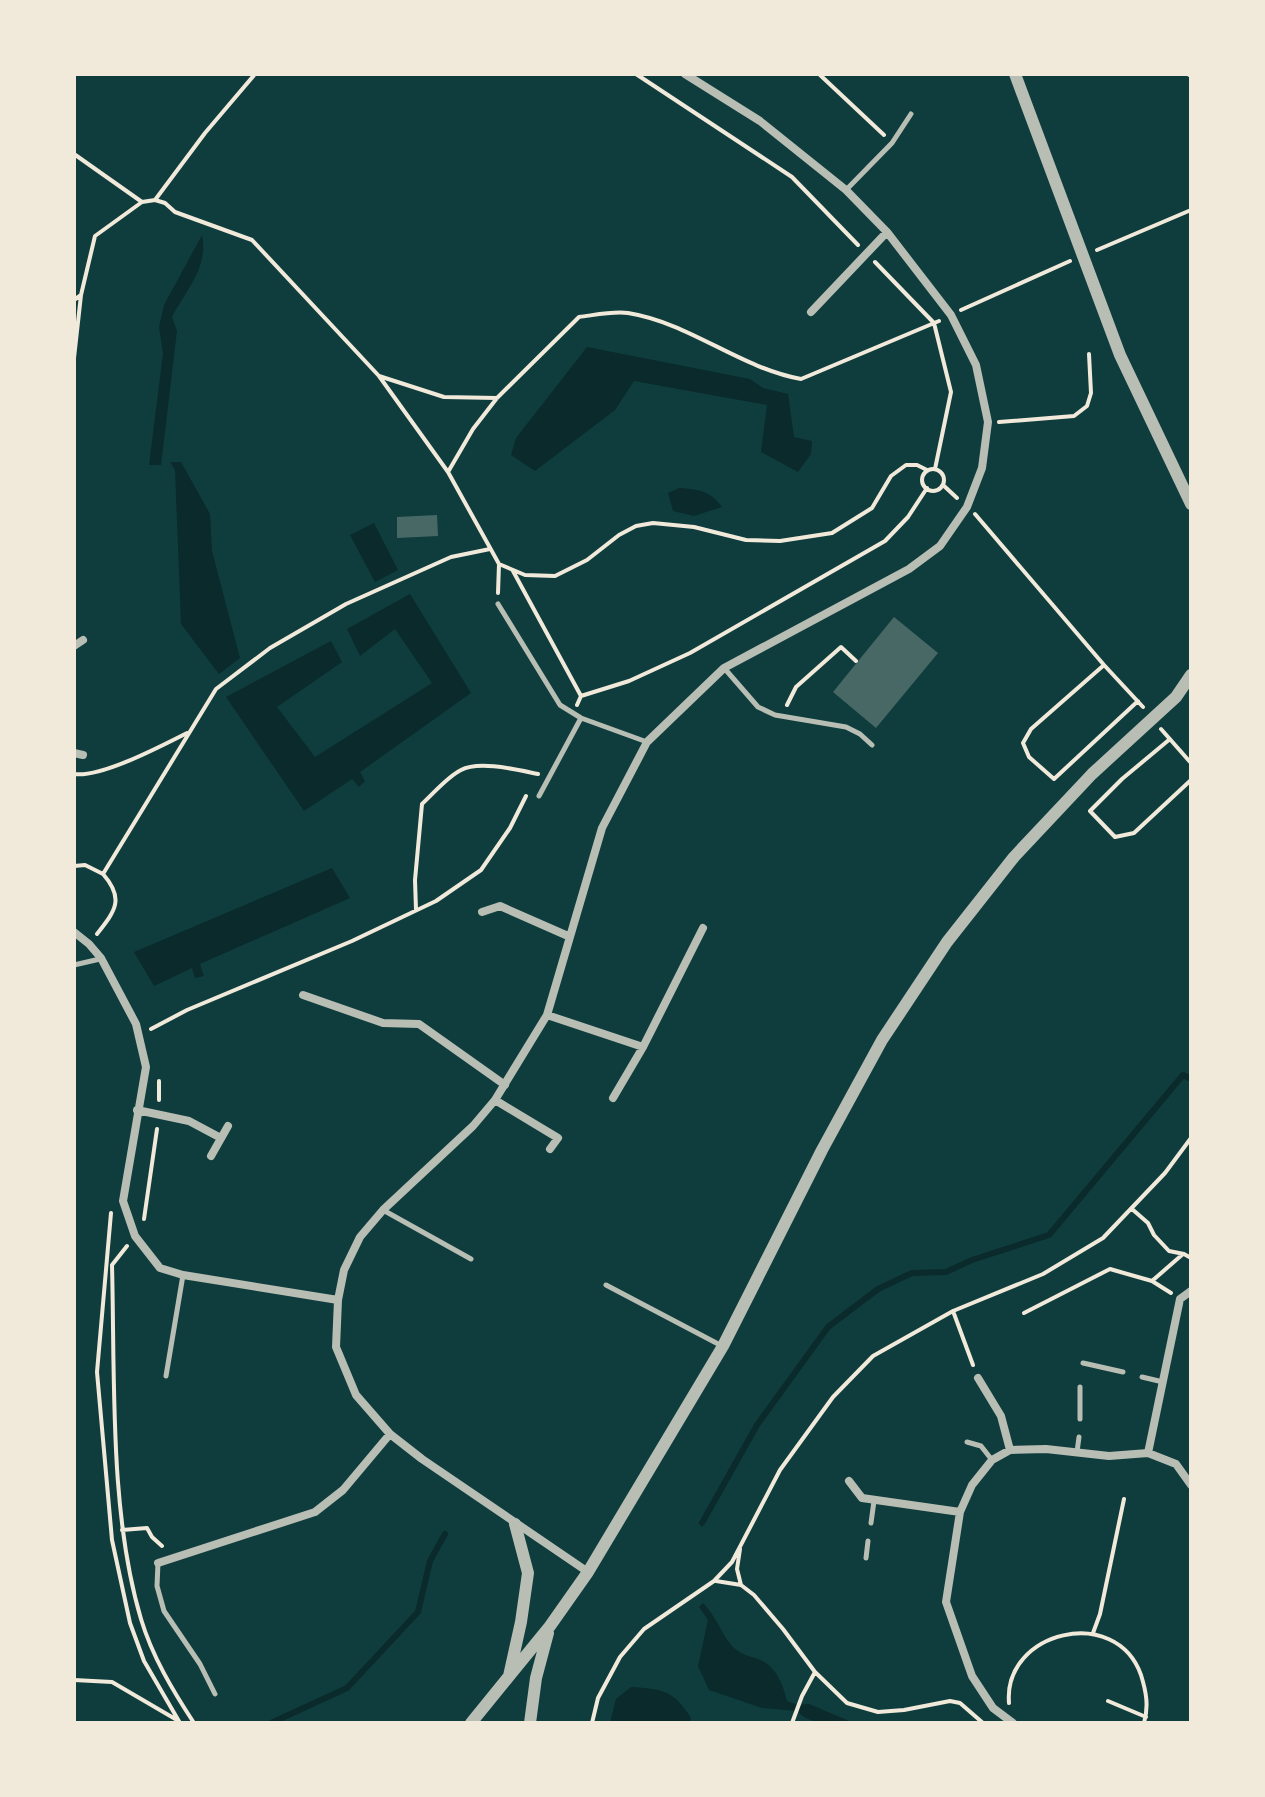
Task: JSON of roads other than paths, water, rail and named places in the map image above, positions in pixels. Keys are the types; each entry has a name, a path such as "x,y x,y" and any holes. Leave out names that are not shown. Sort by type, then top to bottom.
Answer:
{"street":[{"path":"588,1572 390,1434 356,1395 336,1347 338,1300 344,1270 360,1237 383,1210 473,1126 495,1100 547,1015 602,828 647,742 724,668 909,569 940,546 967,507 982,468 988,422 976,365 951,315 887,232 846,190 760,121 685,74"},
{"path":"1015,74 1120,355 1191,503"},
{"path":"811,312 887,232"},
{"path":"74,646 83,640"},
{"path":"477,1721 588,1572 723,1346 882,1040 938,954 1014,857 1112,755 1176,697 1191,675"},
{"path":"1176,697 1191,692"},
{"path":"482,912 500,906 568,936"},
{"path":"613,1098 643,1047 703,928"},
{"path":"74,932 101,958 136,1024 146,1067 123,1201 135,1236 160,1268 183,1275 338,1300"},
{"path":"303,995 383,1023 419,1024 505,1085"},
{"path":"547,1015 643,1047"},
{"path":"495,1100 558,1138 550,1149"},
{"path":"137,1110 189,1121 219,1137"},
{"path":"211,1156 219,1137 228,1126"},
{"path":"1148,1453 1180,1299 1191,1291"},
{"path":"978,1378 1001,1416 1010,1450"},
{"path":"158,1563 315,1512 343,1490 390,1434"},
{"path":"1012,1722 993,1708 972,1676 946,1602 960,1512 972,1485 992,1460 1010,1450 1046,1449 1109,1456 1148,1453 1176,1464 1191,1485"},
{"path":"849,1481 862,1498 960,1512"},
{"path":"509,1679 528,1573 515,1524"},
{"path":"530,1723 536,1678 550,1626"}],"lane":[{"path":"846,190 892,143 911,114"},
{"path":"498,604 560,705 581,718 647,742"},
{"path":"724,668 758,707 775,715 846,727 872,745"},
{"path":"539,796 581,718"},
{"path":"74,965 101,958"},
{"path":"383,1210 471,1259"},
{"path":"166,1376 183,1275"},
{"path":"606,1285 723,1346"},
{"path":"1083,1363 1123,1372"},
{"path":"1142,1377 1164,1382"},
{"path":"1080,1387 1080,1419"},
{"path":"1077,1452 1079,1437"},
{"path":"967,1442 981,1446 992,1460"},
{"path":"871,1523 875,1500"},
{"path":"866,1558 868,1541"},
{"path":"158,1563 157,1586 164,1611 200,1664 215,1694"}],"water":[{"path":"202,235 199,268 172,317 177,331 161,465 149,465 163,353 159,327 164,305"},
{"path":"587,347 750,379 763,388 788,394 794,437 812,441 811,454 798,472 761,452 767,405 634,381 615,410 535,471 511,455 516,438"},
{"path":"170,462 181,462 210,514 212,551 240,658 219,674 181,624 175,470"},
{"path":"679,488 704,492 722,507 694,516 673,511 668,493"},
{"path":"374,523 398,570 375,582 350,535"},
{"path":"410,594 471,693 360,772 365,781 359,787 352,779 304,811 226,697 331,641 342,662 277,707 315,757 432,683 395,629 360,656 347,629"},
{"path":"332,868 350,898 200,964 204,976 195,978 192,968 154,986 134,952"},
{"path":"703,1603 732,1646 774,1670 787,1701 798,1705 809,1704 854,1723 816,1722 797,1711 762,1708 709,1690 698,1666 708,1620 699,1607"},
{"path":"631,1687 659,1690 673,1696 691,1718 689,1723 610,1723 616,1699"}],"waterway":[{"path":"702,1523 757,1425 828,1327 878,1289 912,1273 946,1272 972,1260 1049,1235 1183,1075 1191,1079"},
{"path":"271,1723 347,1688 418,1612 430,1561 445,1534"}]}
